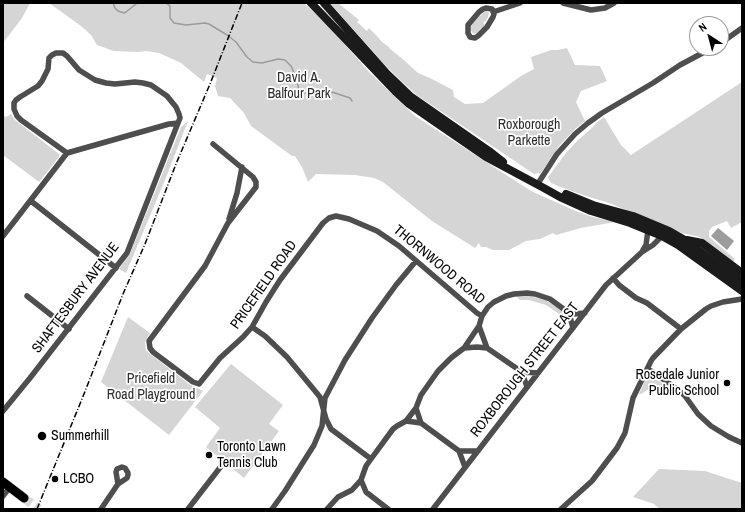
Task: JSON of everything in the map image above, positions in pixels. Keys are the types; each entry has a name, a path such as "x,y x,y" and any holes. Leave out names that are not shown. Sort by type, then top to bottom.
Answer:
{"main road":[{"path":"311,3 394,91 410,104 486,157 560,197 591,211 630,223 662,236 678,245 742,297"},
{"path":"324,3 387,74 410,96 489,151 519,175"},
{"path":"540,186 593,205 633,216 669,231 683,239 742,283"},
{"path":"683,239 702,243 742,273"},
{"path":"6,485 24,498"}],"street":[{"path":"493,12 520,3"},
{"path":"563,3 591,10 605,8 614,3"},
{"path":"486,8 492,9 493,12 493,17 481,34 475,38 470,37 468,33 468,25 479,12 486,8"},
{"path":"729,37 742,28"},
{"path":"3,236 67,153 169,124 178,123 180,118 176,107 167,96 151,85 135,82 115,84 95,80 79,70 63,53 56,52 49,58 48,69 42,81 38,86 14,102 14,110 21,120 67,153"},
{"path":"540,186 557,154 575,134 588,123 680,65 697,56"},
{"name":"SHAFTESBURY AVENUE","path":"3,412 127,253 178,123"},
{"path":"213,144 256,179 256,187 228,223"},
{"path":"228,223 237,193 242,167"},
{"path":"31,201 116,268"},
{"name":"PRICEFIELD ROAD","path":"228,223 205,266 149,341 150,348 153,352 195,383 199,384 220,358 252,327 280,280 323,223 329,218 336,216"},
{"name":"THORNWOOD ROAD","path":"336,216 377,231 399,246 482,316"},
{"path":"642,252 646,245 648,230"},
{"name":"ROXBOROUGH STREET EAST","path":"433,509 606,285 662,236"},
{"path":"272,509 285,492 314,445 322,426 325,398 328,390 351,349 384,302 416,261"},
{"path":"613,278 619,285 636,298 647,303 681,330"},
{"path":"327,509 338,497 352,490 361,480 370,459 393,429 406,421 416,408 421,395 438,371 464,348 479,326 482,316 488,307 506,296 520,293 542,296 550,299 569,313 584,313"},
{"path":"27,296 68,329"},
{"path":"563,508 592,481 618,448 625,433 633,398 653,358 681,330 702,312 711,306 742,297"},
{"path":"569,313 573,328"},
{"path":"479,326 488,348"},
{"path":"252,327 276,346 297,368 320,397 331,429 370,459"},
{"path":"464,348 488,348 522,372 538,373"},
{"path":"647,369 685,396 698,414 711,426 742,443"},
{"path":"522,372 527,387"},
{"path":"416,408 420,423"},
{"path":"406,421 420,423 459,451 465,467"},
{"path":"459,451 478,451"},
{"path":"188,509 222,465"},
{"path":"361,480 366,492"},
{"path":"101,509 118,484"},
{"path":"3,496 6,485"},
{"path":"352,490 366,492 388,509"}],"green space":[{"path":"3,3 30,3 22,18 3,43"},
{"name":"David A. Balfour Park","path":"49,3 304,3 330,28 370,73 415,116 531,191 578,212 615,222 581,228 556,235 553,233 540,239 526,241 509,250 493,250 486,247 481,247 479,243 475,248 432,221 383,182 374,178 355,175 316,174 308,182 302,167 295,156 292,156 251,126 244,113 230,98 218,96 215,86 217,78 207,74 204,82 181,63 159,53 146,51 114,51 97,45 91,35 81,26"},
{"name":"Roxborough Parkette","path":"330,3 338,3 359,20 357,22 367,31 369,28 382,42 418,73 453,90 454,97 465,104 483,103 521,76 534,69 531,57 551,50 567,48 575,65 600,66 607,81 581,91 576,102 585,121 560,145 540,174 534,174 418,96 384,64"},
{"path":"485,11 489,13 486,21 483,23 485,24 482,29 481,28 474,34 471,30 471,26"},
{"path":"742,82 742,222 731,228 727,221 712,227 709,231 709,237 735,259 733,262 700,237 682,233 609,203 558,186 551,183 549,180 548,177 566,153 604,117 621,145 631,155"},
{"path":"11,114 15,120 59,154 59,157 39,182 3,155 3,115 6,117"},
{"path":"188,121 126,273 119,269 130,254 181,127"},
{"path":"516,296 530,296 545,300 564,312 568,320 565,320 546,305 529,300 520,300"},
{"name":"Pricefield Road Playground","path":"128,317 150,333 145,343 146,350 150,354 189,384 203,391 169,435 101,382"},
{"path":"231,364 283,405 269,424 279,431 244,478 206,447 220,428 195,407"},
{"path":"651,377 655,378 672,390 670,391 659,386 639,394 646,379"},
{"path":"659,469 705,471 742,483 742,509 660,509 654,504 633,497"}],"shaded area":[{"path":"718,228 734,241 727,250 711,236"}],"waterway":[{"path":"113,3 118,11 124,13 139,3"},
{"path":"166,3 170,6 170,18 174,23 186,25 209,24 236,42 247,57 253,62 262,63 278,59 285,60 291,66 301,92 332,92 350,98 352,101"}],"tunnel":[{"path":"24,498 39,509"}],"railway":[{"path":"37,509 242,3"}],"place":[{"name":"Rosedale Junior Public School","path":"727,383"},
{"name":"Summerhill","path":"42,436"},
{"name":"Toronto Lawn Tennis Club","path":"209,455"},
{"name":"LCBO","path":"55,479"}]}
